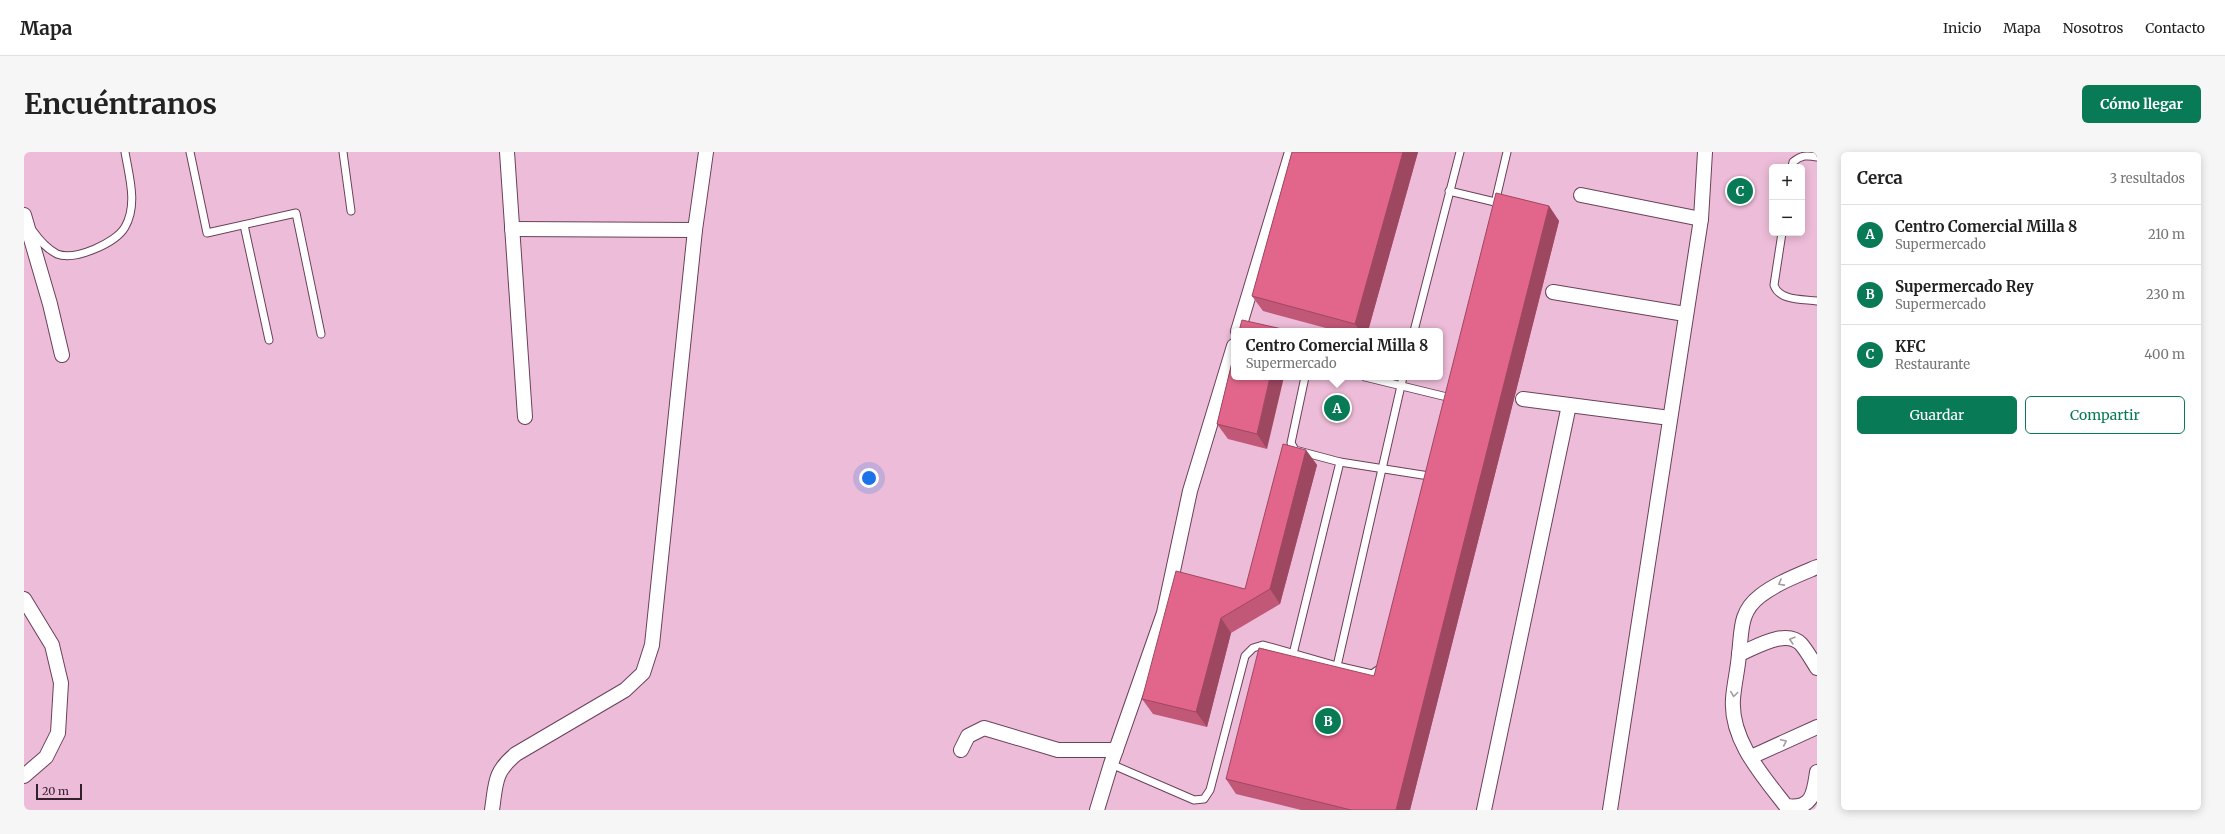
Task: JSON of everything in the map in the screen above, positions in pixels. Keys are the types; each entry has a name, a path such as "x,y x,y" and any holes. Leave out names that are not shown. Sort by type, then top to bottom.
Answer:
{"street":[{"path":"507,152 525,418"},
{"path":"492,810 496,783 502,765 516,754 625,690 643,673 652,645 694,230 706,152"},
{"path":"1239,328 1292,152"},
{"path":"1610,810 1701,219 1706,152"},
{"path":"1581,195 1701,219"},
{"path":"26,219 50,304 62,355"},
{"path":"512,229 694,230"},
{"path":"1553,292 1686,314"},
{"path":"1097,810 1111,764 1164,613 1190,491 1231,356"},
{"path":"1524,399 1670,418"},
{"path":"1484,810 1569,405"},
{"path":"1817,567 1784,581 1759,596 1742,623 1732,700 1737,731 1751,757 1786,806 1796,809 1805,806 1812,799 1817,772"},
{"path":"24,600 52,645 61,683 58,733 46,757 24,776"},
{"path":"1739,654 1773,640 1788,638 1800,643 1817,668"},
{"path":"1751,757 1817,727"},
{"path":"961,750 968,736 984,728 1058,750 1116,750"}],"lane":[{"path":"26,219 44,246 59,254 80,254 109,244 125,228 132,204 125,152"},
{"path":"190,152 207,233 296,213 321,334"},
{"path":"342,152 351,211"},
{"path":"1415,328 1460,152"},
{"path":"1449,191 1495,206 1507,152"},
{"path":"1793,164 1799,157 1807,155 1817,157"},
{"path":"244,225 269,340"},
{"path":"1782,236 1774,285 1776,292 1782,296 1817,301"},
{"path":"1304,380 1291,443 1295,450 1340,462 1381,468 1430,472 1427,483"},
{"path":"1377,380 1451,398"},
{"path":"1336,666 1402,380"},
{"path":"1294,654 1340,462"},
{"path":"1111,764 1194,800 1204,799 1210,790 1245,656 1253,648 1263,645 1336,666 1372,674 1381,669 1386,660"}],"building":[{"path":"1292,152 1403,152 1355,324 1252,296"},
{"path":"1496,193 1549,206 1396,810 1351,810 1226,779 1259,648 1374,676"},
{"path":"1242,320 1278,328 1240,328"},
{"path":"1231,366 1231,380 1269,380 1257,434 1217,424"},
{"path":"1283,444 1306,450 1270,589 1221,618 1196,712 1142,699 1176,571 1245,589"}],"place":[{"name":"KFC","path":"1740,191"},
{"name":"Centro Comercial Milla 8","path":"1337,408"},
{"name":"Supermercado Rey","path":"1328,721"}]}
